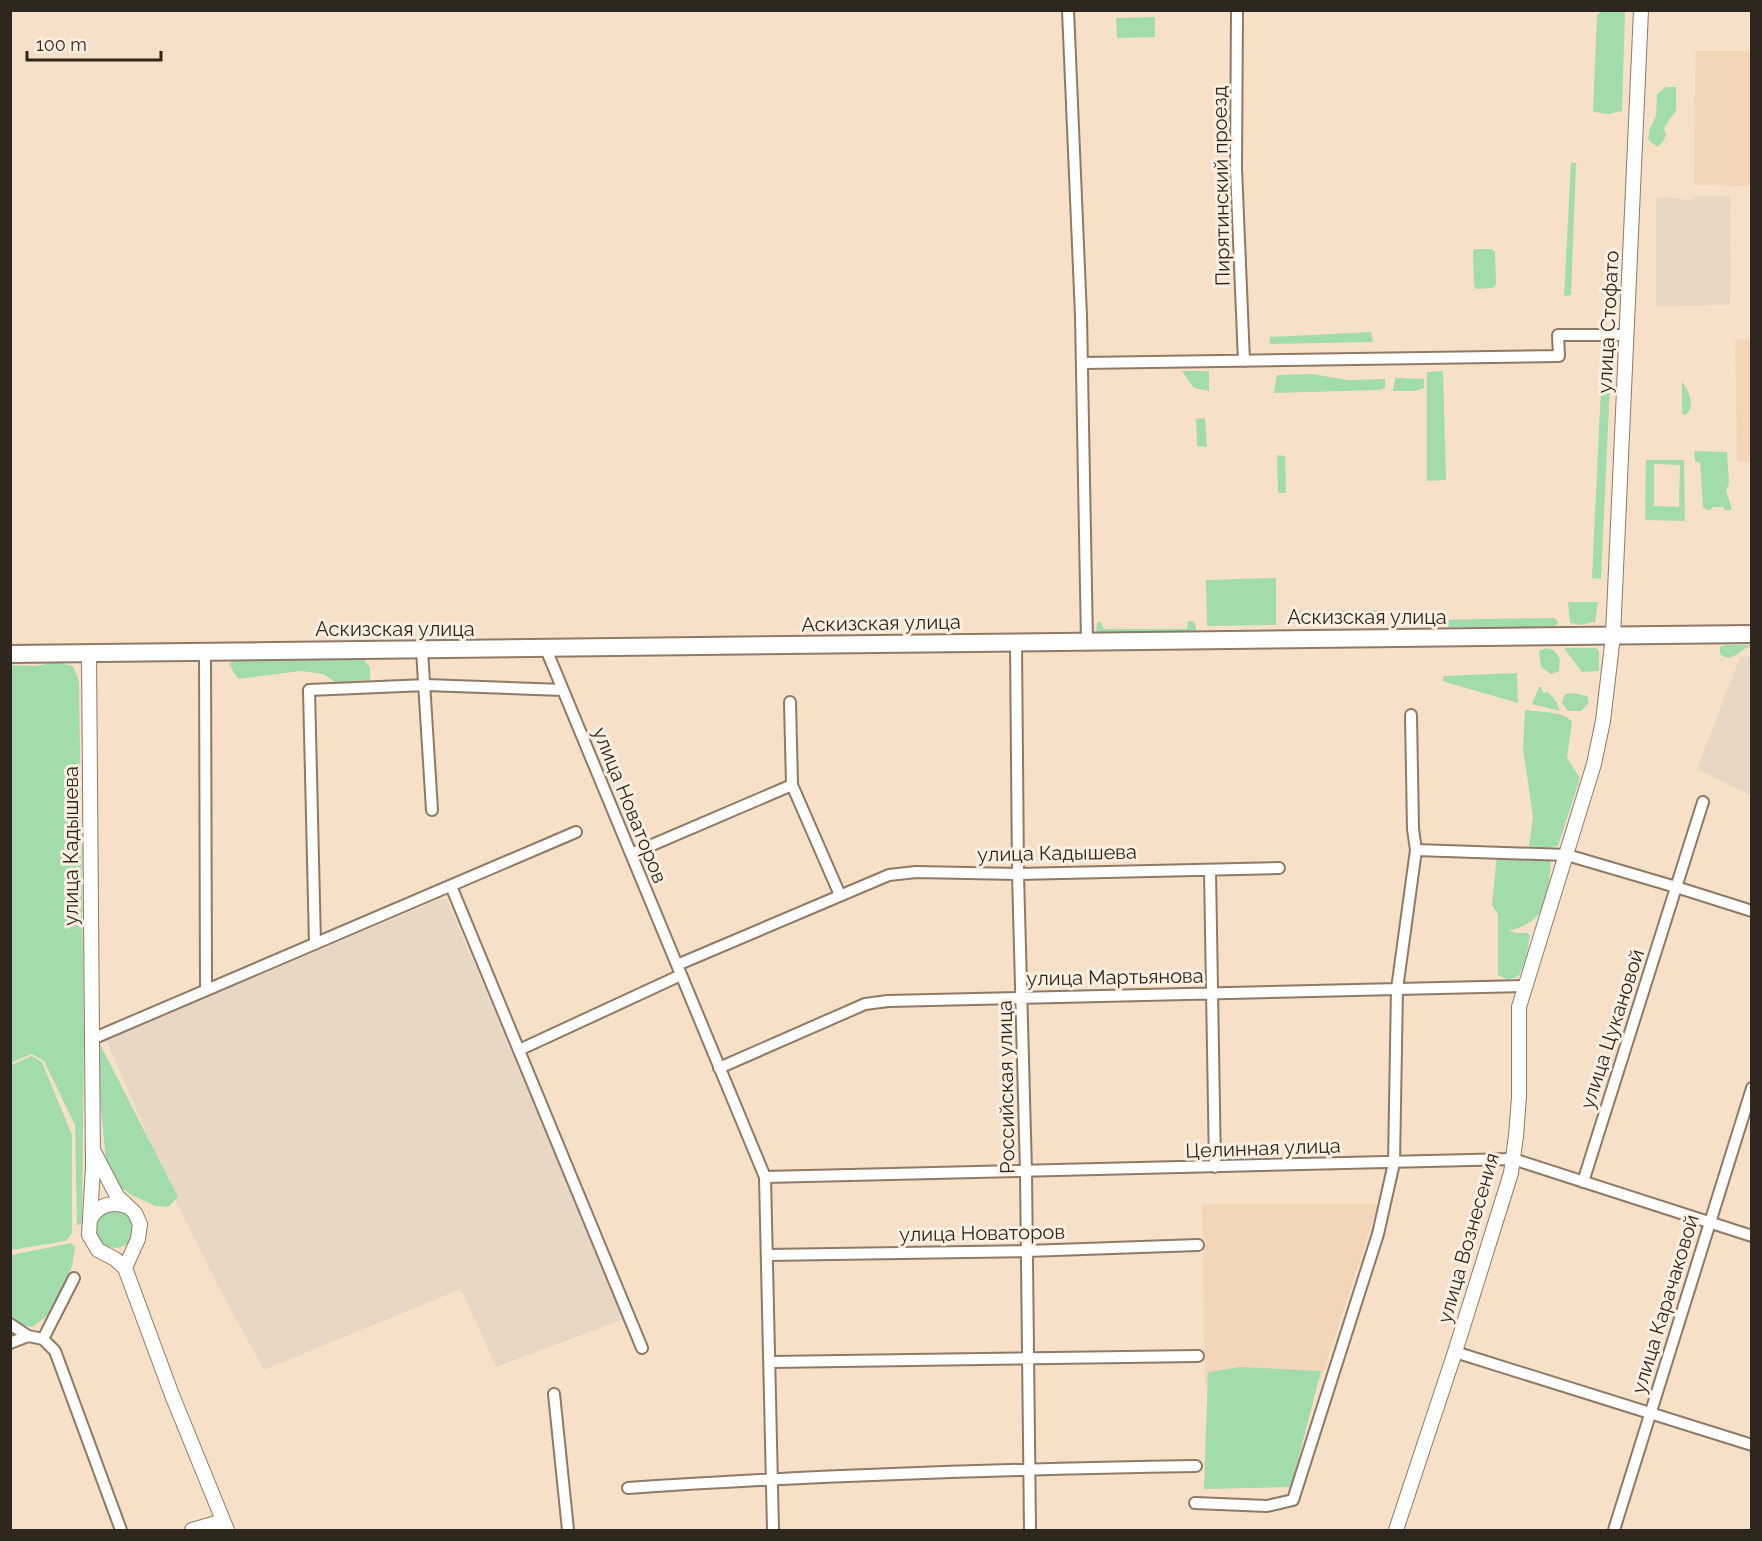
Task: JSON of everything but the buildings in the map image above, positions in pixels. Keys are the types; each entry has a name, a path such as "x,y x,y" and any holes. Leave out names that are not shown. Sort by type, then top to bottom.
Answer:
{"main road":[{"name":"Аскизская улица","path":"10,654 1752,634"}],"street":[{"path":"1068,10 1083,363 1087,642"},
{"name":"Пирятинский проезд","path":"1237,10 1236,168 1244,361"},
{"name":"улица Стофато","path":"1613,636 1641,10"},
{"path":"1083,363 1559,356 1558,335 1627,335"},
{"name":"улица Вознесения","path":"1396,1530 1455,1352 1513,1159 1519,1097 1519,1007 1594,764 1603,721 1613,636"},
{"name":"Российская улица","path":"1017,642 1018,874 1026,1172 1030,1530"},
{"name":"улица Новаторов","path":"546,649 765,1177 773,1530"},
{"path":"422,650 426,685 432,810"},
{"path":"205,652 206,990"},
{"name":"улица Кадышева","path":"90,653 93,1039 91,1218"},
{"path":"315,944 309,690 426,685 563,690"},
{"path":"790,702 792,785 840,895"},
{"path":"1195,1503 1268,1506 1293,1500 1378,1234 1394,1163 1397,989 1416,850 1413,829 1411,715"},
{"path":"631,854 792,785"},
{"name":"улица Цукановой","path":"1583,1182 1702,802"},
{"path":"93,1039 576,832"},
{"path":"1416,850 1567,855 1752,911"},
{"name":"улица Кадышева","path":"679,970 840,895 889,875 916,872 1018,874 1279,868"},
{"path":"1210,870 1215,1167"},
{"path":"451,886 642,1348"},
{"path":"519,1050 679,970"},
{"name":"улица Мартьянова","path":"719,1068 865,1004 888,1001 1526,986"},
{"name":"улица Карачаковой","path":"1614,1530 1752,1088"},
{"path":"93,1150 117,1196 135,1214 140,1224 140,1236 125,1268"},
{"name":"Целинная улица","path":"765,1177 1513,1159 1752,1236"},
{"path":"126,1206 114,1203 98,1209 88,1227 90,1240 98,1250 125,1268 172,1395 227,1528 192,1530"},
{"name":"улица Новаторов","path":"767,1255 1027,1251 1198,1245"},
{"path":"106,1254 121,1255 134,1246"},
{"path":"43,1339 74,1278"},
{"path":"10,1324 28,1336 43,1339 55,1351 121,1530"},
{"path":"10,1343 28,1336"},
{"path":"1455,1352 1752,1445"},
{"path":"770,1362 1198,1356"},
{"path":"554,1394 568,1530"},
{"path":"628,1488 771,1478 1030,1468 1196,1466"}],"shaded area":[{"path":"1695,51 1751,51 1751,186 1694,185"},
{"path":"1693,196 1731,196 1730,305 1656,306 1656,197 1693,200"},
{"path":"1751,339 1751,462 1737,462 1735,340"},
{"path":"1740,657 1751,657 1751,796 1697,769"},
{"path":"446,897 624,1319 496,1367 461,1289 264,1370 219,1288 172,1193 106,1039"},
{"path":"1202,1204 1378,1204 1320,1382 1205,1386"}],"green space":[{"path":"1604,10 1625,11 1622,111 1609,114 1593,112 1597,15"},
{"path":"1155,17 1155,37 1117,38 1116,18"},
{"path":"1666,87 1676,87 1676,110 1664,128 1666,135 1663,142 1657,147 1648,139 1656,116 1657,94"},
{"path":"1571,163 1576,163 1571,295 1564,296"},
{"path":"1475,249 1491,249 1495,252 1496,285 1493,288 1476,289 1474,286 1473,252"},
{"path":"1371,332 1373,342 1270,344 1270,337"},
{"path":"1182,371 1209,371 1209,391 1194,388"},
{"path":"1443,371 1446,480 1427,481 1427,372"},
{"path":"1312,374 1348,380 1385,379 1385,388 1274,393 1278,375"},
{"path":"1395,378 1424,379 1424,388 1415,391 1393,391"},
{"path":"1682,381 1691,402 1686,415 1682,414"},
{"path":"1610,384 1601,579 1592,578 1601,387"},
{"path":"1205,418 1207,447 1197,446 1196,419"},
{"path":"1694,451 1727,452 1729,484 1726,490 1732,510 1713,507 1709,511 1703,507 1700,463 1695,461"},
{"path":"1277,455 1285,456 1286,493 1278,493"},
{"path":"1646,460 1684,460 1685,521 1645,520","holes":["1654,464 1680,465 1679,507 1654,506"]},
{"path":"1276,578 1276,625 1207,626 1206,580"},
{"path":"1568,602 1598,602 1595,622 1580,625 1570,623"},
{"path":"1381,610 1354,623 1289,623 1289,611"},
{"path":"1554,618 1558,624 1551,627 1440,627 1434,623 1436,620"},
{"path":"1100,621 1104,629 1187,629 1188,621 1193,621 1196,632 1105,637 1096,632 1097,623"},
{"path":"1725,645 1751,646 1728,658 1720,654 1720,647"},
{"path":"1546,648 1554,650 1560,659 1559,671 1551,674 1541,667 1539,651"},
{"path":"1564,648 1596,648 1599,651 1599,671 1582,672"},
{"path":"311,656 334,660 364,660 370,667 370,680 335,682 323,674 301,671 238,679 229,664 249,657 287,660"},
{"path":"56,662 73,666 79,681 84,1035 82,1223 77,1226 75,1125 44,1061 32,1054 10,1063 11,665 36,666"},
{"path":"1517,673 1518,703 1442,681 1444,676"},
{"path":"1539,687 1543,693 1548,692 1556,701 1560,711 1532,704"},
{"path":"1574,693 1587,696 1589,703 1581,711 1568,711 1562,703 1565,694"},
{"path":"1525,710 1557,714 1569,718 1572,722 1567,758 1580,778 1558,846 1543,848 1529,846 1533,817 1523,748"},
{"path":"1497,854 1550,861 1551,866 1545,897 1538,915 1525,925 1509,930 1530,935 1526,958 1519,976 1508,980 1498,975 1498,914 1492,905"},
{"path":"97,1038 178,1197 168,1207 155,1206 130,1194 118,1185 106,1162 95,1045"},
{"path":"32,1056 42,1062 72,1135 72,1233 66,1241 11,1250 11,1065"},
{"path":"115,1210 129,1215 134,1229 129,1243 115,1248 101,1243 96,1229 101,1215"},
{"path":"71,1243 75,1247 72,1266 50,1313 33,1327 22,1325 11,1317 11,1255"},
{"path":"1240,1367 1321,1371 1291,1487 1204,1489 1208,1372"}]}
